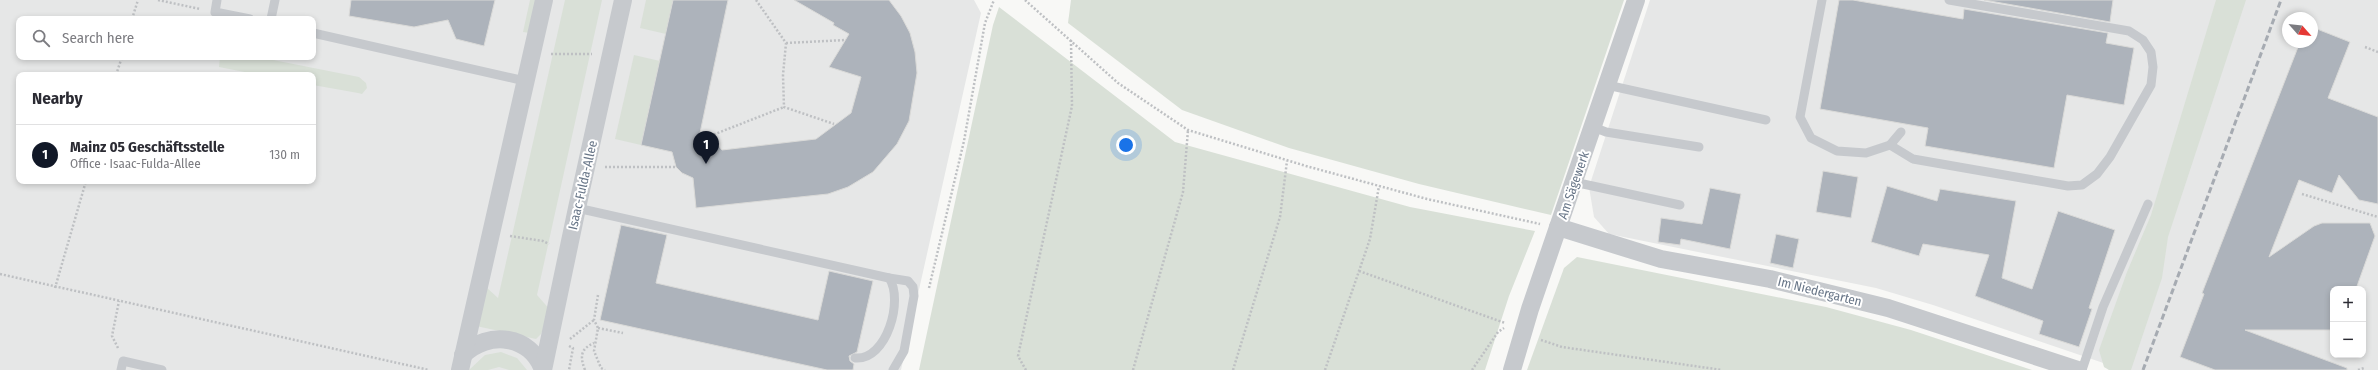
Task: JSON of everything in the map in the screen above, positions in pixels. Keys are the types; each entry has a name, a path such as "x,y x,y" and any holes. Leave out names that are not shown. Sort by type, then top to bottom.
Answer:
{"street":[{"name":"Isaac-Fulda-Allee","path":"462,362 544,0"},
{"name":"Isaac-Fulda-Allee","path":"543,370 623,0"},
{"name":"Am Sägewerk","path":"1512,370 1558,227 1636,0"},
{"name":"Im Niedergarten","path":"1558,227 1660,259 1770,279 1888,308 2078,370"},
{"name":"Isaac-Fulda-Allee","path":"462,362 482,342 500,339 511,340 531,352 543,370"}],"lane":[{"path":"217,0 215,12 235,16"},
{"path":"272,16 275,0"},
{"path":"1822,0 1800,117 1811,138 1836,151 1866,153 1890,145 1901,132"},
{"path":"1890,145 1913,158 2068,186 2082,185 2097,174 2110,157 2151,85 2153,67 2151,52 2143,40 2129,31 1949,0"},
{"path":"316,34 525,81"},
{"path":"1607,85 1766,120"},
{"path":"1593,127 1606,132 1699,147"},
{"path":"1574,182 1680,205"},
{"path":"2082,370 2103,307 2148,204"},
{"path":"577,208 908,281 912,287 914,296 904,351 893,370"},
{"path":"855,358 868,357 879,348 889,329 894,290 889,278"},
{"path":"121,370 123,361 162,370"}],"path":[{"path":"133,16 138,0"},
{"path":"158,0 215,12"},
{"path":"756,0 786,43 783,75 784,107"},
{"path":"928,294 964,141 985,23 994,0"},
{"path":"1025,0 1118,84 1188,130 1427,199 1558,227"},
{"path":"1031,4 1034,0"},
{"path":"786,43 846,40"},
{"path":"1026,370 1018,356 1072,106 1071,40"},
{"path":"2365,48 2378,52"},
{"path":"548,50 552,55 592,54 597,59"},
{"path":"117,72 121,60"},
{"path":"710,136 784,107 834,124"},
{"path":"1133,370 1183,192 1188,130"},
{"path":"1233,370 1280,217 1288,160"},
{"path":"602,167 676,168"},
{"path":"55,288 85,184"},
{"path":"1325,370 1370,238 1379,186"},
{"path":"2302,194 2378,218"},
{"path":"507,233 511,238 543,241 552,245"},
{"path":"1359,271 1508,324 1498,332 1472,370"},
{"path":"0,274 55,288 430,370"},
{"path":"598,295 594,320 598,328 594,343 594,351 601,368 605,370"},
{"path":"112,336 119,301"},
{"path":"569,370 573,348 565,343 594,320"},
{"path":"598,328 623,333"},
{"path":"1537,339 1562,347 1722,370"},
{"path":"585,370 581,360 582,353 588,346 594,343"},
{"path":"2358,370 2364,368"}],"shaded area":[{"path":"0,0 974,0 981,13 901,370 0,370"},
{"path":"530,0 537,0 530,33 523,32"},
{"path":"565,0 602,0 537,295 551,311 541,334 536,339 476,326 486,287 498,298"},
{"path":"646,0 673,0 666,34 640,28"},
{"path":"1071,0 1624,0 1551,215 1419,184 1289,148 1182,110 1068,23"},
{"path":"1650,0 2378,0 2378,370 2124,370 1933,305 1876,288 1609,234 1594,217 1589,187"},
{"path":"2216,0 2246,0 2168,237 2162,278 2131,370 2109,370 2104,367 2099,350 2127,272 2151,215"},
{"path":"999,7 1175,142 1410,207 1535,231 1509,296 1485,370 919,370 993,25"},
{"path":"634,55 660,61 641,145 615,139"},
{"path":"220,60 273,60 359,77 366,83 367,88 362,94 316,86 316,72 245,72 219,67"},
{"path":"1577,257 1826,307 1911,330 2032,370 1527,370 1564,268"},
{"path":"501,352 517,358 527,370 509,370 499,367 488,370 469,370 485,355"}],"building":[{"path":"351,0 495,0 484,46 456,39 448,20 414,27 349,16"},
{"path":"673,0 728,0 700,133 710,136 722,150 816,139 851,113 861,77 829,67 849,34 833,25 834,23 794,0 889,0 901,16 910,33 915,52 917,73 909,121 897,144 873,172 848,187 828,194 696,208 693,178 682,173 676,167 672,152 641,145"},
{"path":"1839,0 1853,0 1963,19 1964,9 2108,33 2106,43 2134,48 2124,105 2067,95 2054,168 1925,146 1928,128 1820,109"},
{"path":"1984,0 2113,0 2110,22"},
{"path":"2318,29 2350,42 2328,98 2378,117 2378,204 2359,200 2339,175 2332,193 2299,180 2269,257 2314,226 2322,223 2370,223 2375,236 2357,286 2330,286 2330,330 2245,330 2347,368 2347,370 2215,370 2180,357 2204,294 2202,293 2298,48 2318,48"},
{"path":"1823,171 1858,177 1851,218 1816,212"},
{"path":"1887,186 1937,201 1940,189 2016,201 2002,278 2032,289 2058,211 2115,230 2089,308 2092,309 2079,347 2039,334 2043,321 1975,296 1989,255 1923,244 1919,256 1871,242"},
{"path":"1710,188 1741,194 1730,249 1681,239 1680,245 1658,242 1661,218 1702,224"},
{"path":"621,225 667,235 656,283 818,320 829,271 873,281 857,352 849,356 850,361 854,364 853,370 827,370 600,320"},
{"path":"1776,234 1799,239 1793,268 1770,263"}],"railway":[{"path":"2143,370 2281,0"}],"place":[{"name":"Mainz 05 Geschäftsstelle","path":"706,164"}]}
